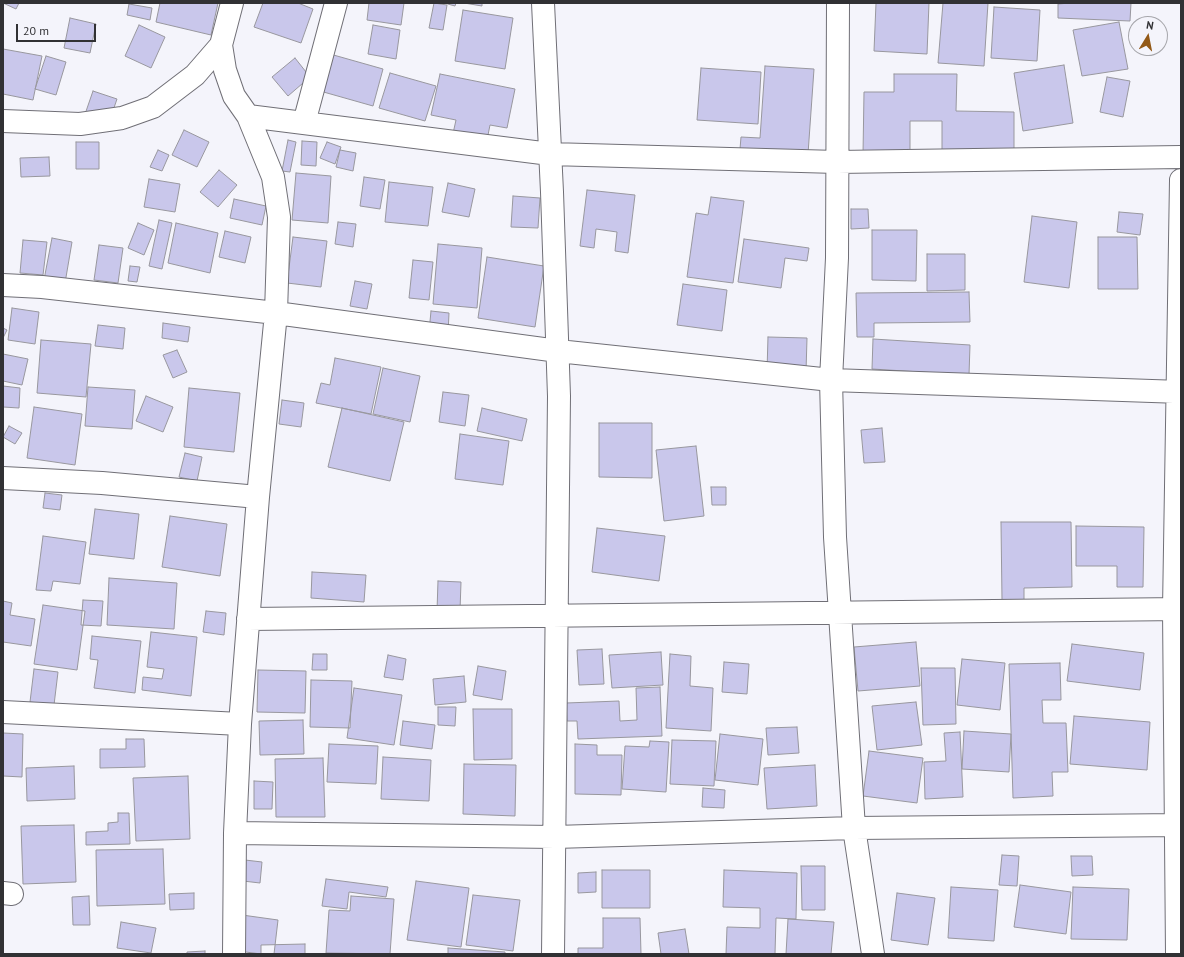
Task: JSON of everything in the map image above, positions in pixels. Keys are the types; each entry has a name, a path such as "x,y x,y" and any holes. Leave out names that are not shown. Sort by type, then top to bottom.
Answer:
{"street":[{"path":"232,3 221,45 225,70 234,96 248,116 273,177 279,217 276,313 258,498 240,724 234,834 234,954"},
{"path":"304,123 336,3"},
{"path":"543,3 559,396 553,954"},
{"path":"838,3 837,258 831,380 835,537 854,828 873,954"},
{"path":"3,121 80,124 128,116 153,107 195,75 221,45"},
{"path":"248,116 550,154 837,162 1181,157"},
{"path":"1177,954 1179,825 1178,609 1181,180"},
{"path":"3,285 42,286 276,313 558,351 831,380 1180,392"},
{"path":"3,478 102,483 258,498"},
{"path":"248,619 1178,609"},
{"path":"3,712 240,724"},
{"path":"234,834 555,837 854,828 1179,825"}],"building":[{"path":"3,3 19,3 16,9"},
{"path":"160,3 218,3 211,35 156,22"},
{"path":"263,3 298,3 313,9 301,43 254,27"},
{"path":"369,3 404,3 401,25 367,20"},
{"path":"434,3 447,5 443,30 429,28"},
{"path":"444,3 456,3 455,6"},
{"path":"464,3 482,3 482,6"},
{"path":"876,3 929,3 927,54 874,51"},
{"path":"943,3 988,3 984,66 938,63"},
{"path":"1131,3 1130,16 1128,16 1128,21 1058,18 1058,4"},
{"path":"129,4 152,8 150,20 127,15"},
{"path":"994,7 1040,10 1037,61 991,58"},
{"path":"463,10 513,18 505,69 455,61"},
{"path":"70,18 96,24 90,53 64,48"},
{"path":"1119,22 1128,69 1082,76 1073,30"},
{"path":"139,25 165,37 151,68 125,56"},
{"path":"373,25 400,30 396,59 368,54"},
{"path":"3,49 42,56 33,100 3,94"},
{"path":"330,54 383,69 373,106 320,91"},
{"path":"46,56 66,62 56,95 35,89"},
{"path":"295,58 310,77 288,96 272,77"},
{"path":"1064,65 1073,123 1023,131 1014,73"},
{"path":"765,66 814,69 808,154 740,149 741,137 760,138"},
{"path":"701,68 761,72 758,124 697,120"},
{"path":"390,73 436,86 425,121 379,108"},
{"path":"440,74 515,89 507,128 490,125 486,145 452,138 456,120 431,115"},
{"path":"894,74 957,74 956,111 1014,112 1014,154 942,154 942,121 910,121 910,155 863,154 864,92 894,92"},
{"path":"1107,77 1130,81 1123,117 1100,112"},
{"path":"93,91 117,99 107,128 83,120"},
{"path":"184,130 209,142 197,167 172,155"},
{"path":"288,140 296,142 290,172 282,171"},
{"path":"302,141 317,142 316,166 301,165"},
{"path":"76,142 99,142 99,169 76,169"},
{"path":"327,142 341,147 335,164 320,158"},
{"path":"158,150 169,155 162,171 150,167"},
{"path":"340,150 356,153 353,171 336,167"},
{"path":"49,157 50,176 21,177 20,158"},
{"path":"219,170 237,185 218,207 200,192"},
{"path":"296,173 331,176 328,223 292,220"},
{"path":"364,177 385,180 380,209 360,206"},
{"path":"149,179 180,184 175,212 144,207"},
{"path":"389,182 433,187 428,226 385,222"},
{"path":"448,183 475,189 469,217 442,212"},
{"path":"587,190 635,195 628,253 615,251 617,232 596,229 594,248 580,246"},
{"path":"513,196 540,198 538,228 511,227"},
{"path":"711,197 744,201 733,283 687,277 696,213 708,215"},
{"path":"234,199 266,206 262,225 230,218"},
{"path":"851,209 868,209 869,228 851,229"},
{"path":"1119,212 1143,214 1140,235 1117,232"},
{"path":"1032,216 1077,222 1069,288 1024,282"},
{"path":"159,220 172,223 162,269 149,266"},
{"path":"338,222 356,224 353,247 335,244"},
{"path":"138,223 154,230 144,255 128,248"},
{"path":"176,223 218,233 210,273 168,263"},
{"path":"872,230 917,230 916,281 872,280"},
{"path":"225,231 251,237 245,263 219,257"},
{"path":"293,237 327,241 321,287 287,283"},
{"path":"1098,237 1137,237 1138,289 1098,289"},
{"path":"52,238 72,242 64,289 43,285"},
{"path":"744,239 809,248 807,261 785,258 781,288 738,282"},
{"path":"23,240 47,242 43,275 20,273"},
{"path":"438,244 482,248 477,308 433,304"},
{"path":"99,245 123,248 118,283 94,280"},
{"path":"927,254 965,254 965,290 927,291"},
{"path":"487,257 544,266 535,327 478,318"},
{"path":"413,260 433,262 429,300 409,298"},
{"path":"130,266 140,267 137,282 128,281"},
{"path":"355,281 372,284 367,309 350,306"},
{"path":"683,284 727,290 722,331 677,325"},
{"path":"969,292 970,322 874,323 874,337 857,337 856,293"},
{"path":"12,308 39,312 35,344 8,340"},
{"path":"431,311 449,313 448,334 429,332"},
{"path":"163,323 190,327 188,342 162,338"},
{"path":"98,325 125,328 123,349 95,346"},
{"path":"3,328 7,330 3,338"},
{"path":"768,337 807,338 806,372 767,371"},
{"path":"873,339 970,345 969,375 872,369"},
{"path":"41,340 91,344 86,397 37,393"},
{"path":"177,350 187,372 173,378 163,355"},
{"path":"3,354 28,359 22,385 3,381"},
{"path":"335,358 381,367 371,414 316,403 321,383 330,385"},
{"path":"383,368 420,376 410,422 373,414"},
{"path":"3,386 20,388 19,408 3,407"},
{"path":"88,387 135,390 132,429 85,426"},
{"path":"189,388 240,393 234,452 184,447"},
{"path":"443,392 469,395 465,426 439,422"},
{"path":"146,396 173,407 163,432 136,421"},
{"path":"282,400 304,403 301,427 279,424"},
{"path":"34,407 82,414 75,465 27,458"},
{"path":"342,408 404,422 390,481 328,467"},
{"path":"482,408 527,419 522,441 477,431"},
{"path":"599,423 652,423 652,478 599,477"},
{"path":"9,426 22,433 15,444 3,437"},
{"path":"882,428 885,462 864,463 861,430"},
{"path":"460,434 509,441 503,485 455,479"},
{"path":"696,446 704,516 664,521 656,450"},
{"path":"185,453 202,457 197,481 179,477"},
{"path":"711,487 726,487 726,505 712,505"},
{"path":"45,493 62,495 60,510 43,508"},
{"path":"95,509 139,514 134,559 89,554"},
{"path":"170,516 227,524 220,576 162,567"},
{"path":"1001,522 1071,522 1072,587 1024,588 1024,600 1002,600"},
{"path":"1076,526 1144,527 1143,587 1117,587 1117,566 1076,566"},
{"path":"597,528 665,536 659,581 592,572"},
{"path":"43,536 86,542 80,584 53,581 51,591 36,590"},
{"path":"312,572 366,575 364,602 311,598"},
{"path":"109,578 177,583 174,629 107,625"},
{"path":"438,581 461,582 460,611 437,611"},
{"path":"83,600 103,601 101,626 81,625"},
{"path":"3,601 12,603 10,615 35,619 31,646 3,642"},
{"path":"43,605 85,611 77,670 34,664"},
{"path":"206,611 226,613 224,635 203,632"},
{"path":"151,632 197,637 191,696 142,690 143,677 162,679 164,669 147,667"},
{"path":"92,636 141,641 135,693 94,688 98,660 90,659"},
{"path":"916,642 920,686 858,691 854,647"},
{"path":"1072,644 1144,653 1140,690 1067,681"},
{"path":"602,649 604,684 579,685 577,650"},
{"path":"661,652 663,685 612,688 609,655"},
{"path":"313,654 327,654 327,670 312,670"},
{"path":"670,654 691,656 690,686 713,688 711,731 666,728"},
{"path":"388,655 406,659 403,680 384,677"},
{"path":"962,659 1005,663 1000,710 957,705"},
{"path":"724,662 749,664 747,694 722,692"},
{"path":"1060,663 1061,700 1042,700 1043,723 1066,723 1068,772 1052,772 1053,796 1013,798 1009,664"},
{"path":"478,666 506,671 502,700 473,695"},
{"path":"921,668 955,668 956,724 923,725"},
{"path":"34,669 58,672 54,705 30,702"},
{"path":"258,670 306,671 305,713 257,712"},
{"path":"464,676 466,702 435,705 433,679"},
{"path":"311,680 352,681 350,728 310,727"},
{"path":"660,687 662,736 578,739 577,721 567,721 566,703 619,701 620,721 637,720 636,688"},
{"path":"354,688 402,695 394,745 347,738"},
{"path":"916,702 922,745 877,750 872,706"},
{"path":"438,707 456,707 455,726 438,725"},
{"path":"473,709 512,709 512,759 474,760"},
{"path":"1074,716 1150,722 1147,770 1070,764"},
{"path":"303,720 304,754 260,755 259,721"},
{"path":"403,721 435,725 432,749 400,745"},
{"path":"797,727 799,753 768,755 766,728"},
{"path":"964,731 1011,734 1009,772 962,769"},
{"path":"960,732 963,797 925,799 924,762 946,761 944,733"},
{"path":"3,733 23,734 22,777 3,776"},
{"path":"720,734 763,739 758,785 715,780"},
{"path":"126,739 144,739 145,767 100,768 100,749 126,749"},
{"path":"672,740 716,741 714,786 670,784"},
{"path":"650,741 669,742 666,792 622,789 625,746 649,747"},
{"path":"329,744 378,746 376,784 327,782"},
{"path":"575,744 597,745 597,755 622,755 621,795 575,794"},
{"path":"869,751 923,758 917,803 863,796"},
{"path":"383,757 431,760 429,801 381,799"},
{"path":"323,758 325,817 276,817 275,759"},
{"path":"464,764 516,765 515,816 463,814"},
{"path":"815,765 817,806 767,809 764,768"},
{"path":"74,766 75,799 27,801 26,768"},
{"path":"188,776 190,839 136,841 133,778"},
{"path":"254,781 273,782 272,809 254,809"},
{"path":"703,788 725,790 724,808 702,807"},
{"path":"118,813 129,813 130,844 86,845 86,832 108,831 108,823 118,822"},
{"path":"74,825 76,882 23,884 21,826"},
{"path":"163,849 165,904 97,906 96,850"},
{"path":"1002,855 1019,856 1017,886 999,885"},
{"path":"1071,856 1092,856 1093,875 1072,876"},
{"path":"245,860 262,862 260,883 243,881"},
{"path":"801,866 825,866 825,910 802,910"},
{"path":"602,870 650,870 650,908 602,908"},
{"path":"724,870 797,873 796,919 776,918 775,954 726,954 727,927 760,928 760,908 723,907"},
{"path":"596,872 596,892 578,893 578,873"},
{"path":"326,879 388,887 386,897 349,892 347,909 322,906"},
{"path":"416,881 469,888 461,947 407,940"},
{"path":"1020,885 1071,892 1066,934 1014,927"},
{"path":"951,887 998,890 994,941 948,938"},
{"path":"1073,887 1129,889 1127,940 1071,939"},
{"path":"194,893 194,909 170,910 169,894"},
{"path":"897,893 935,898 928,945 891,940"},
{"path":"473,895 520,900 513,951 466,945"},
{"path":"89,896 90,925 73,925 72,897"},
{"path":"351,896 394,899 390,954 326,953 329,910 350,911"},
{"path":"242,915 278,920 274,954 238,951"},
{"path":"603,918 640,918 641,954 578,954 578,948 603,948"},
{"path":"788,919 834,922 831,954 786,954"},
{"path":"121,922 156,928 151,953 117,948"},
{"path":"685,929 689,954 661,954 658,933"},
{"path":"305,944 305,954 261,954 261,945"},
{"path":"448,948 505,952 505,954 448,954"},
{"path":"205,951 205,954 187,954 187,952"}]}
